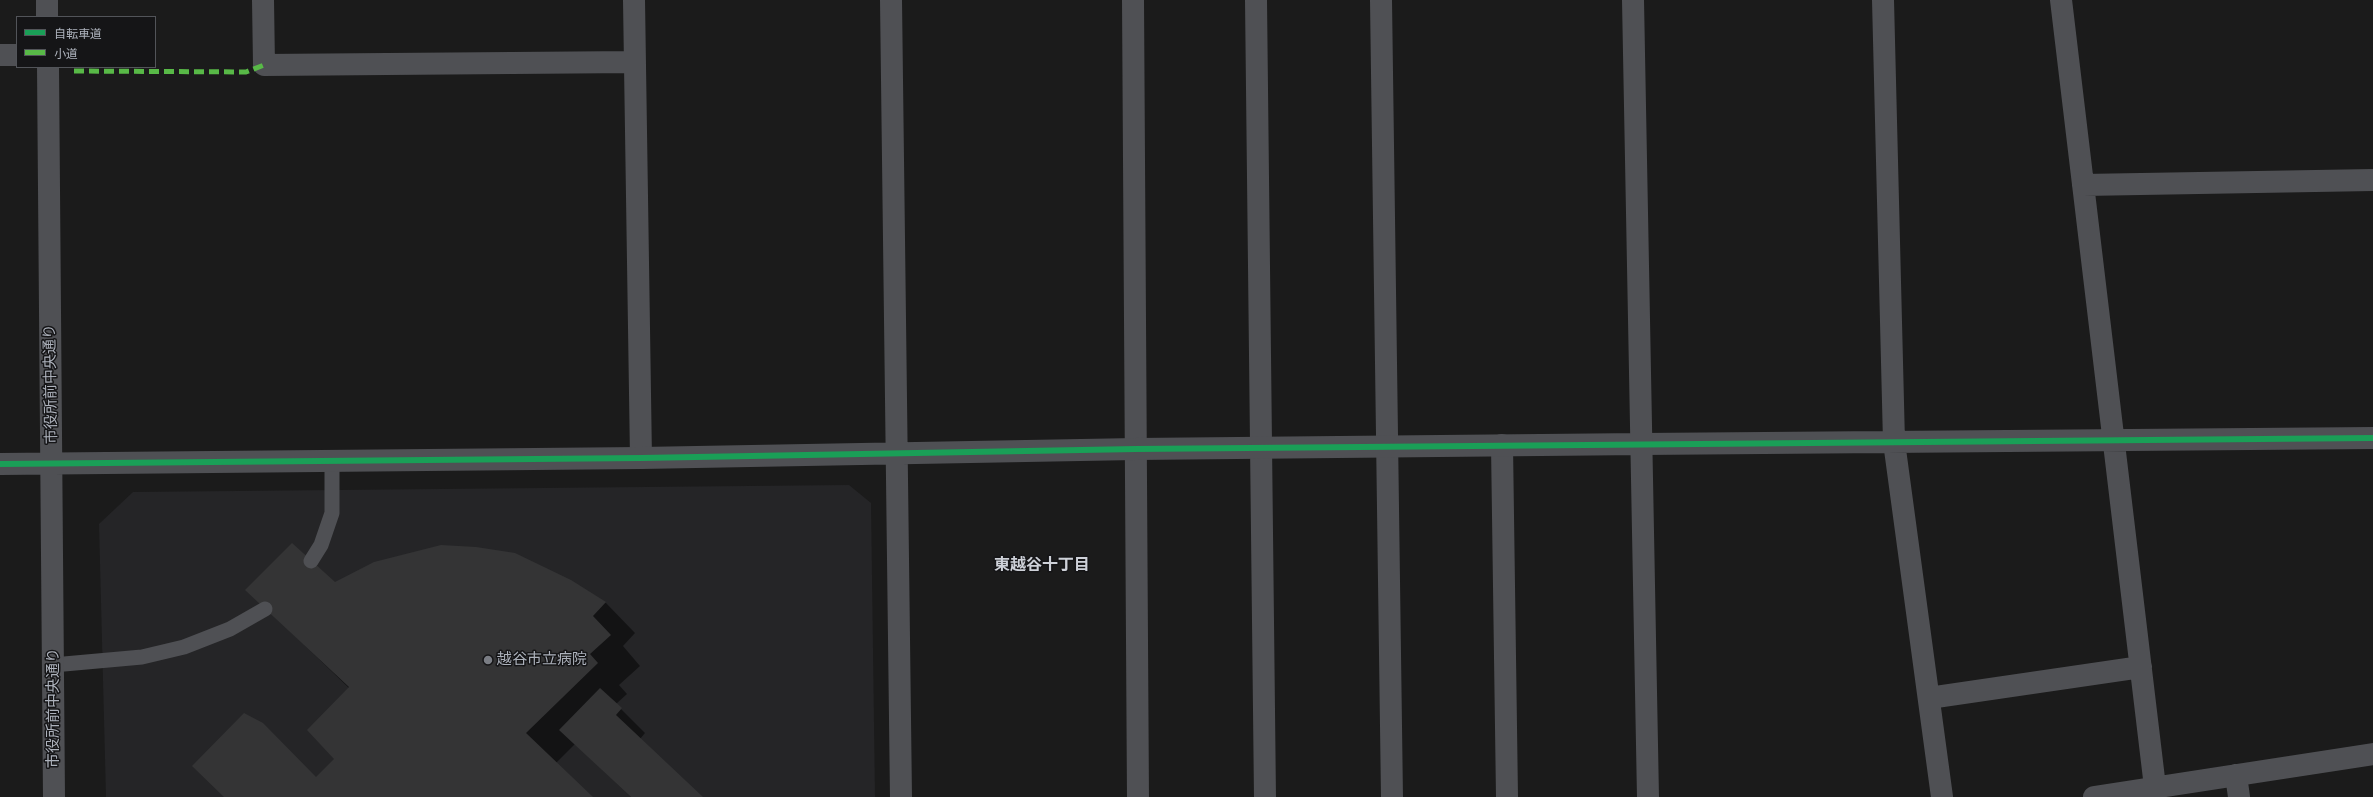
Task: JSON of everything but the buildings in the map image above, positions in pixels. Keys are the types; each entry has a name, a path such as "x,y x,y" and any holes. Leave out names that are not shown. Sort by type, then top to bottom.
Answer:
{"street":[{"path":"47,0 47,16"},
{"path":"263,0 264,65 635,62"},
{"path":"634,0 642,458"},
{"path":"891,0 901,797"},
{"path":"1133,0 1138,797"},
{"path":"1256,0 1265,797"},
{"path":"1381,0 1392,797"},
{"path":"1633,0 1648,797"},
{"path":"1883,0 1894,442 1942,797"},
{"path":"2061,0 2155,788"},
{"path":"0,55 16,55"},
{"name":"市役所前中央通り","path":"48,68 54,797"},
{"path":"2083,185 2373,180"},
{"path":"0,464 642,458 1261,447 2373,438"},
{"path":"1502,445 1507,797"},
{"path":"1929,698 2141,667"},
{"path":"2094,797 2373,754"},
{"path":"2236,775 2239,797"}],"lane":[{"path":"311,561 321,545 332,513 332,461"},
{"path":"53,665 142,657 184,647 230,629 265,609"}],"shaded area":[{"name":"越谷市立病院","path":"849,485 871,503 875,797 106,797 99,524 133,492"}],"marked path":[{"path":"74,71 246,72 264,65"}],"cycle path":[{"path":"0,464 641,458 1136,449 2373,438"}],"place":[{"name":"越谷市立病院","path":"488,660"}],"district":[{"name":"東越谷十丁目","path":"1042,565"}]}
